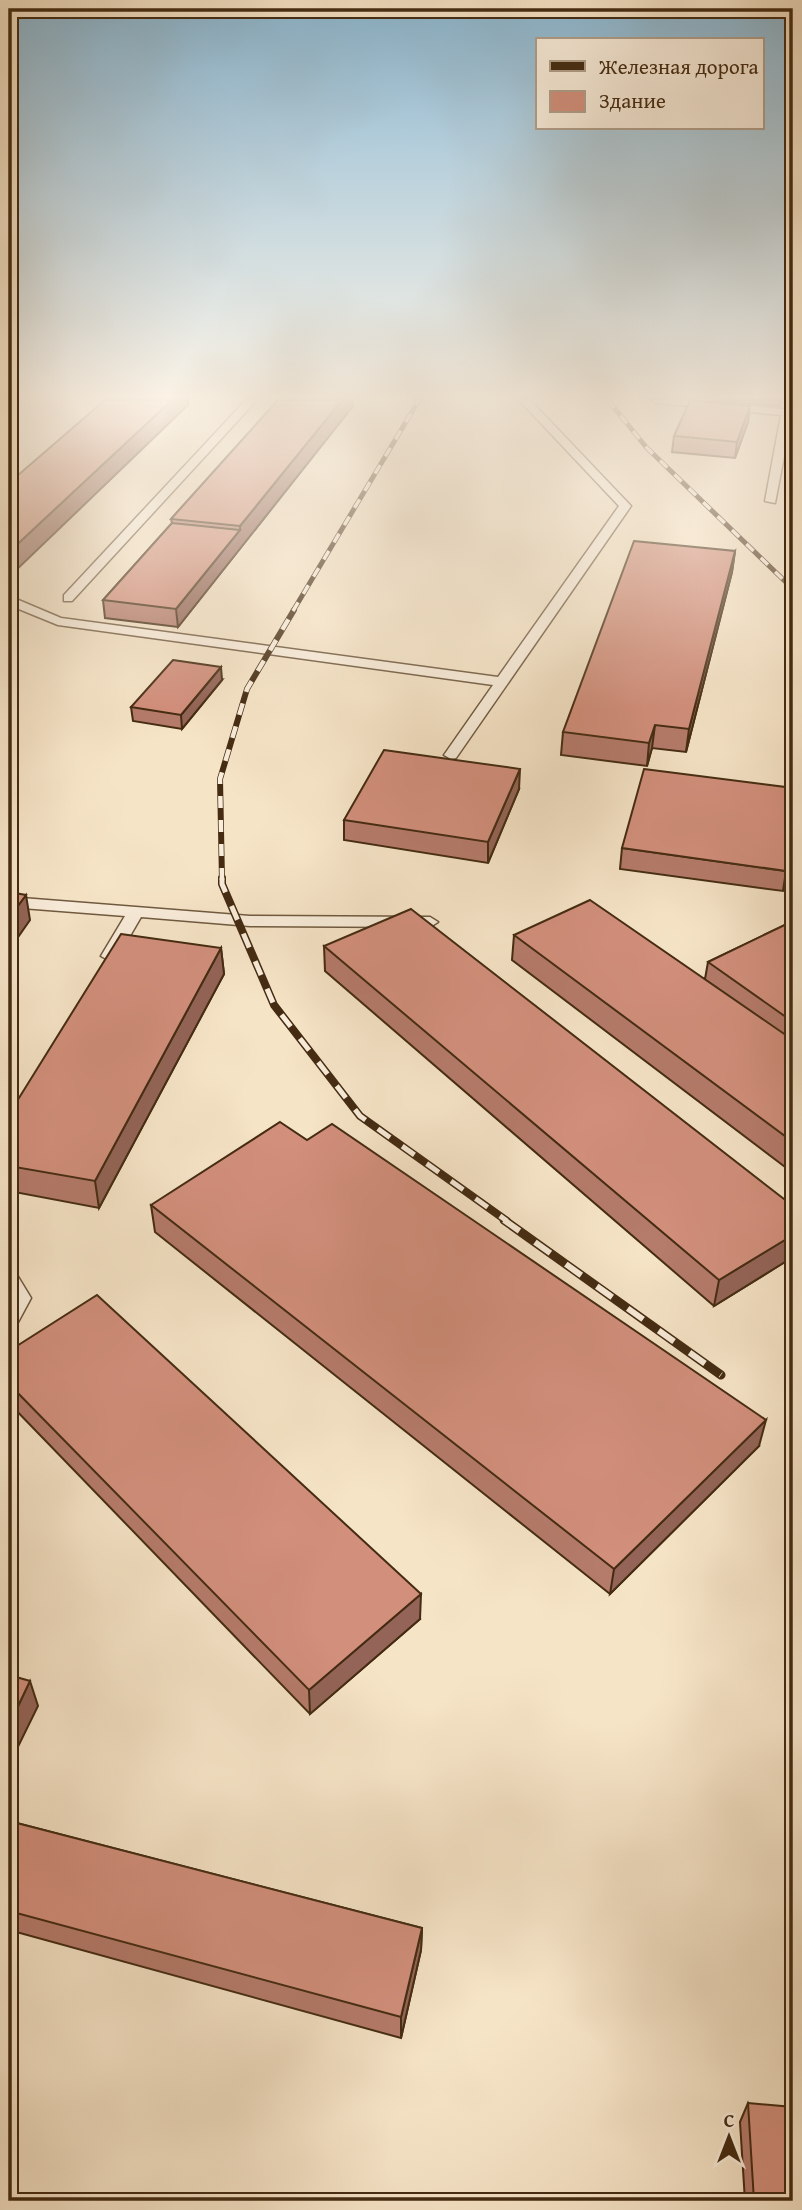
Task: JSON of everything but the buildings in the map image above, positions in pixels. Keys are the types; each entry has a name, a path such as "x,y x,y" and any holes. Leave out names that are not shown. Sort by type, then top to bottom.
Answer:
{"lane":[{"path":"68,598 156,503"},
{"path":"451,755 625,506 622,503"},
{"path":"9,600 58,621 502,682"},
{"path":"9,902 250,921 430,922"},
{"path":"101,972 136,912"},
{"path":"9,1281 20,1298 9,1318"}],"railway":[{"path":"293,611 357,503"},
{"path":"704,503 793,589"},
{"path":"222,880 220,779 247,689 294,610"},
{"path":"222,880 274,1005 360,1116 507,1221"},
{"path":"504,1220 721,1375"}]}
